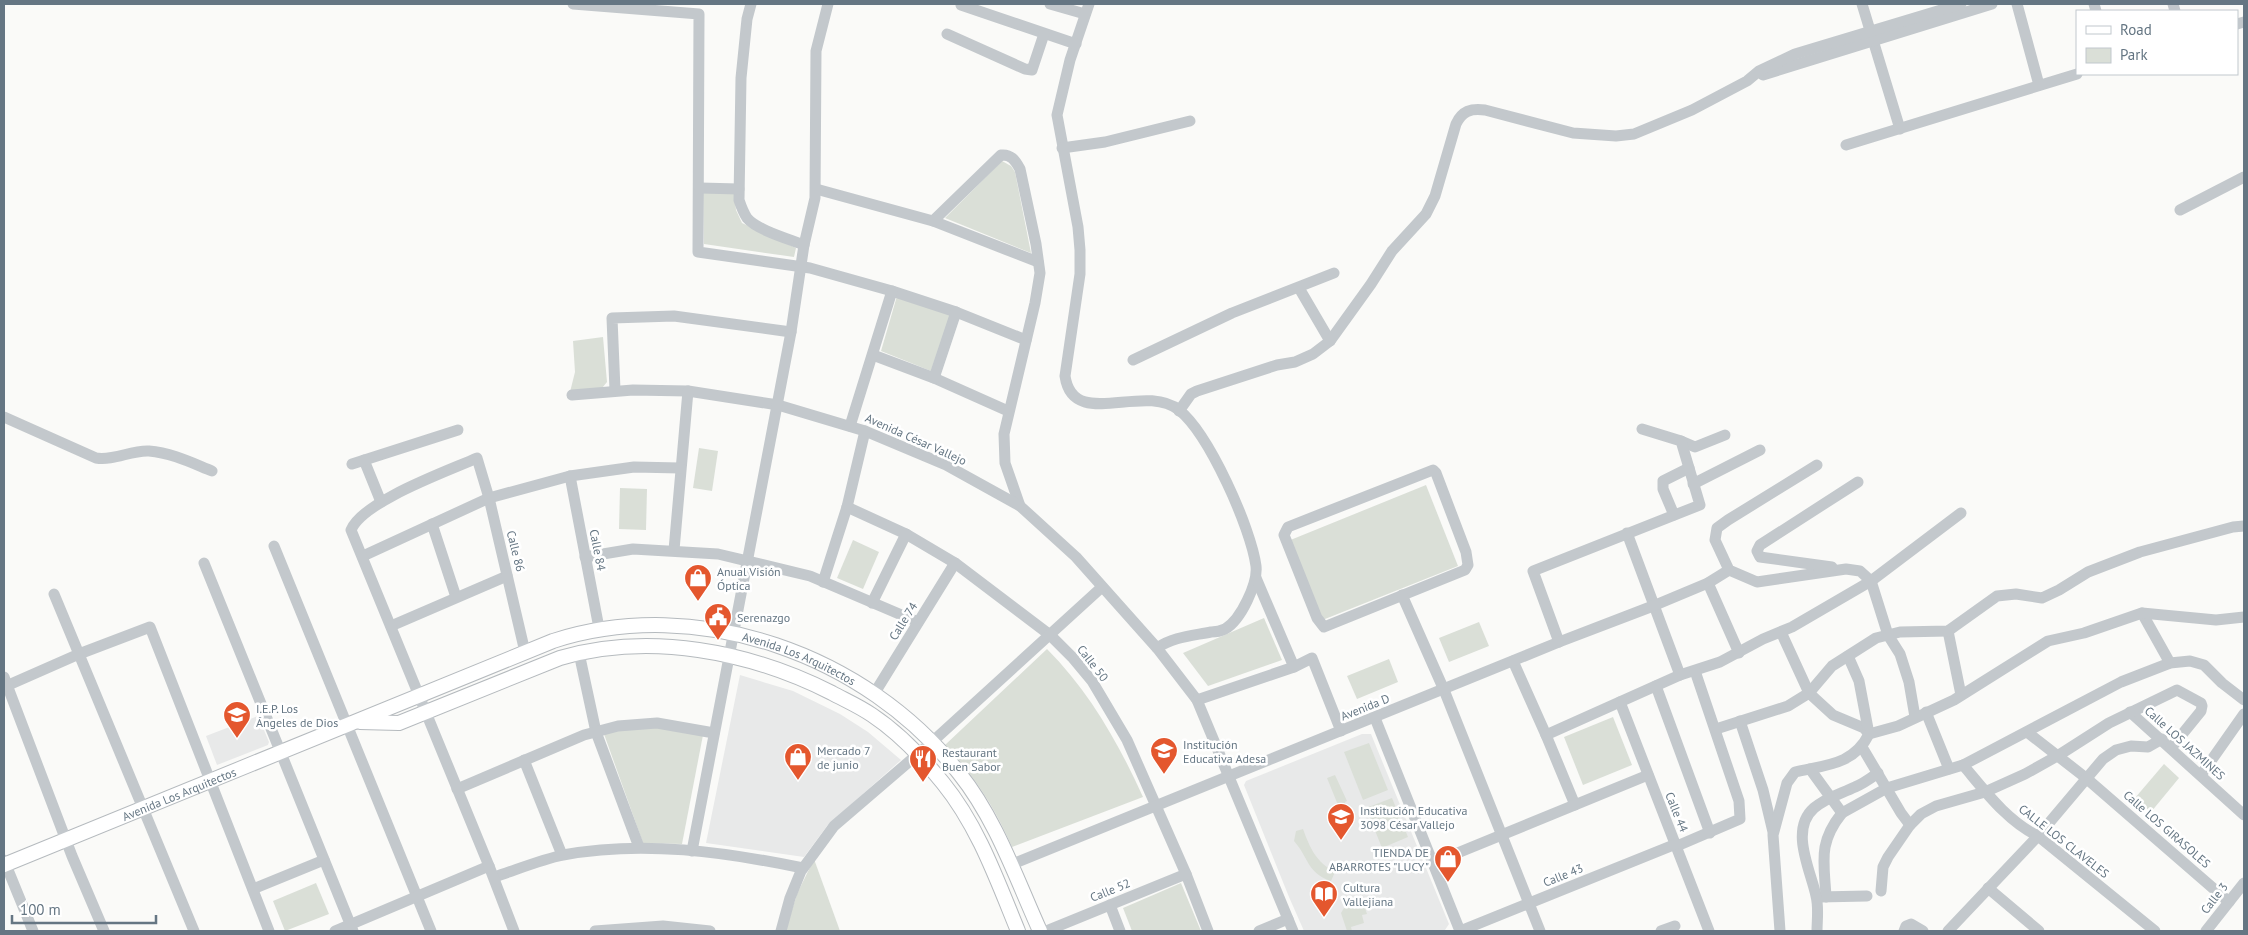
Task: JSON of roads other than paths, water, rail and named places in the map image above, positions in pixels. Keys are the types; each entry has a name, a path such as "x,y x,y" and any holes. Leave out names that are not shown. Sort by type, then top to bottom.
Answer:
{"main road":[{"name":"Avenida Los Arquitectos","path":"4,863 67,841 280,751 569,636 600,628 675,625 734,634 799,654 843,675 874,694 932,742 974,793 998,836 1040,931"},
{"name":"Avenida Los Arquitectos","path":"351,723 399,723 560,658 619,647 656,646 729,656 766,666 801,679 848,701 871,715 918,754 944,784 974,829 1018,931"}],"street":[{"path":"573,4 700,14 698,252 801,266 892,291 956,312 1026,340"},
{"path":"751,4 746,19 741,78 739,189 742,210 748,219 757,225 804,246"},
{"path":"692,851 778,405 804,246 816,189 816,51 828,4"},
{"path":"1050,4 1087,9 1057,115 1078,227 1080,250 1080,274 1065,376 1066,386 1075,398 1093,404 1105,405 1132,400 1155,400 1179,410 1205,442 1222,473 1247,535 1256,566 1256,578 1250,594 1241,611 1225,629 1175,638 1157,648"},
{"path":"1862,4 1900,129"},
{"path":"1872,36 1939,7 1961,4"},
{"path":"1179,410 1191,394 1197,391 1295,362 1313,354 1330,341 1392,251 1426,214 1436,192 1456,124 1465,112 1476,108 1564,131 1591,135 1624,135 1644,131 1795,54 1992,4"},
{"path":"2017,4 2039,85"},
{"path":"960,5 1076,44"},
{"path":"947,34 1025,69 1032,70 1044,34"},
{"path":"1846,145 2076,74"},
{"path":"1062,148 1106,142 1190,122"},
{"path":"933,221 1001,155 1008,154 1015,160 1020,169 1038,262 1038,283 1004,434 1004,456 1020,506"},
{"path":"2180,210 2244,178"},
{"path":"700,188 739,189"},
{"path":"816,189 933,221 1038,262"},
{"path":"1133,360 1232,313 1334,273"},
{"path":"1299,288 1330,341"},
{"path":"850,426 892,291"},
{"path":"934,378 956,312"},
{"path":"615,390 612,318 674,316 791,332"},
{"path":"873,355 934,378 1008,411"},
{"name":"Avenida César Vallejo","path":"572,395 615,390 688,391 778,405 866,431 946,465 1020,506 1076,557 1157,648 1197,700 1293,931"},
{"path":"674,550 688,391"},
{"path":"4,417 96,458 106,460 127,453 149,451 175,456 212,471"},
{"path":"1642,429 1695,447 1725,435"},
{"path":"352,464 458,430"},
{"path":"823,582 847,507 866,431"},
{"path":"1559,642 1534,571 1700,505 1681,441"},
{"path":"1694,484 1760,450"},
{"name":"Calle 86","path":"381,502 477,458 489,498 525,652"},
{"path":"364,460 381,502 354,524 351,530 456,789 490,866 514,931"},
{"path":"1817,464 1716,528 1715,540 1730,570 1757,582 1846,569"},
{"path":"363,556 489,498 570,476 634,466 680,468"},
{"path":"1674,515 1663,489 1663,481 1689,468"},
{"path":"1435,471 1466,552 1468,565 1465,570 1402,595 1324,627 1317,618 1284,535 1285,531 1288,527 1435,471"},
{"name":"Calle 84","path":"570,476 600,628"},
{"path":"1858,482 1760,545 1757,550 1760,557 1860,571 1871,581 1888,635 1900,654 1920,715 1949,769"},
{"name":"Calle 50","path":"847,507 906,534 955,563 1050,634 1072,656 1092,681 1127,740 1186,874 1208,931"},
{"path":"1546,735 1680,675 1739,653 1763,639 1781,632 1871,581 1961,513"},
{"path":"432,524 456,597"},
{"path":"1695,671 1716,729 1788,706 1809,693 1832,666 1876,638 1900,632 1948,631 1997,596 2016,594 2042,598 2088,572 2140,552 2233,527 2244,526"},
{"path":"1627,533 1680,675"},
{"path":"872,603 906,534"},
{"path":"274,546 351,723 431,931"},
{"path":"586,557 633,549 718,554 810,576 918,622"},
{"path":"204,563 351,928"},
{"name":"Calle 74","path":"874,694 955,563"},
{"name":"Avenida D","path":"1010,865 1154,805 1653,606 1708,583 1730,570"},
{"path":"391,626 508,576"},
{"path":"1256,578 1294,667"},
{"path":"1708,583 1739,653"},
{"path":"781,931 790,898 803,868 820,843 846,814 932,742 1102,587"},
{"path":"54,594 194,931"},
{"path":"1402,595 1444,690 1540,931"},
{"path":"2142,613 2170,663"},
{"path":"1869,734 1898,726 1961,695 2048,641 2084,633 2142,613 2216,620 2244,617"},
{"path":"104,931 5,683 150,626 269,931"},
{"path":"1948,631 1961,695"},
{"path":"1781,632 1809,693 1833,715 1864,728 1869,734"},
{"path":"579,653 596,732 639,847"},
{"path":"1773,835 1788,783 1795,772 1841,761 1862,747 1869,734 1859,681 1848,656"},
{"path":"1197,700 1294,667 1312,658 1341,732"},
{"path":"1513,661 1575,805"},
{"path":"1818,931 1824,845 1831,827 1842,813 1888,788 1963,765 2120,682 2170,663 2190,661 2204,665 2222,683 2244,700"},
{"path":"1656,686 1710,832"},
{"path":"1881,891 1883,867 1888,857 1910,825 1921,814 1936,806 1985,792 2025,774 2059,756 2108,723 2177,690 2200,703 2201,711 2171,748"},
{"name":"Calle 44","path":"1620,702 1709,931"},
{"name":"Calle LOS JAZMINES","path":"2130,712 2244,815"},
{"path":"2201,775 2239,727 2244,714"},
{"path":"1375,718 1460,931"},
{"path":"1740,721 1763,790 1773,835 1780,931"},
{"path":"456,789 596,732 618,726 657,724 714,733"},
{"name":"Calle 43","path":"1460,931 1740,819 1739,801 1716,729"},
{"name":"Calle LOS GIRASOLES","path":"2027,732 2086,778 2229,902"},
{"path":"1948,931 2038,836 2102,759 2116,750 2132,746 2148,747 2162,739"},
{"path":"1862,747 1910,825"},
{"path":"524,760 562,855"},
{"name":"CALLE LOS CLAVELES","path":"1963,765 2000,808 2028,831 2038,836 2154,931"},
{"path":"1810,768 1842,813"},
{"path":"1821,897 1806,864 1802,837 1806,821 1812,810 1830,797 1857,787 1878,773"},
{"path":"1433,863 1648,775"},
{"path":"494,878 562,855 639,847 692,851 763,860 803,868"},
{"path":"253,889 324,860"},
{"path":"4,863 33,931"},
{"path":"335,931 351,928 417,896 490,866"},
{"name":"Calle 52","path":"1046,931 1186,874"},
{"name":"Calle 3","path":"2206,931 2244,883"},
{"path":"1988,888 2039,931"},
{"path":"1821,897 1867,896"},
{"path":"1110,905 1120,931"},
{"path":"1259,931 1288,919"},
{"path":"1904,931 1909,924 1923,931"},
{"path":"596,931 663,926 710,931"},
{"path":"1661,931 1675,926"}],"place":[{"name":"Anual Visión Óptica","path":"698,602"},
{"name":"Serenazgo","path":"718,641"},
{"name":"I.E.P. Los Ángeles de Dios","path":"237,739"},
{"name":"Institución Educativa Adesa","path":"1164,775"},
{"name":"Mercado 7 de junio","path":"798,781"},
{"name":"Restaurant Buen Sabor","path":"923,783"},
{"name":"Institución Educativa 3098 César Vallejo","path":"1341,841"},
{"name":"TIENDA DE ABARROTES \"LUCY\"","path":"1448,883"},
{"name":"Cultura Vallejiana","path":"1324,918"}]}
